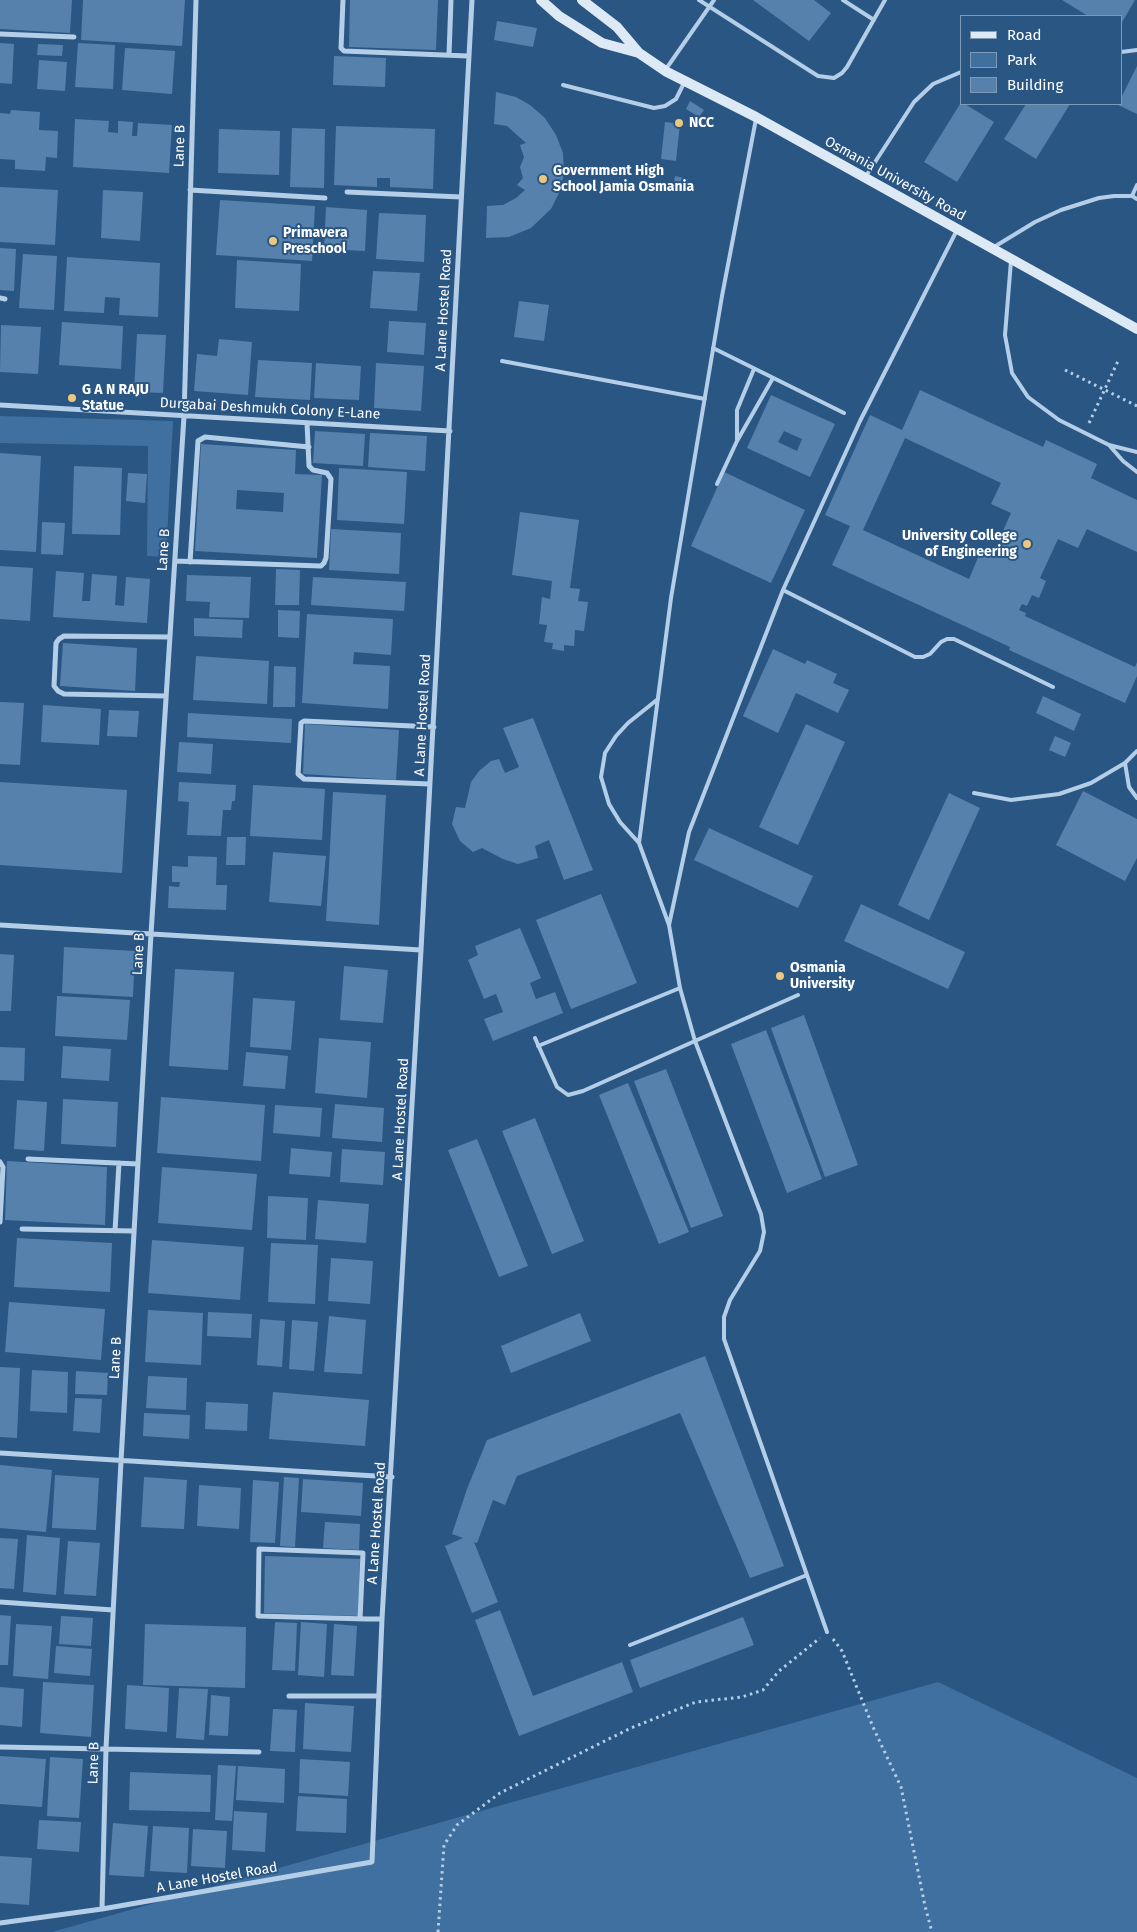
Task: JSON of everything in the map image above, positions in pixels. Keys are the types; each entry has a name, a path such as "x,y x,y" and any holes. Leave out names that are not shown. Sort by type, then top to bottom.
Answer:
{"main road":[{"name":"Osmania University Road","path":"541,0 559,16 602,43 639,53"},
{"name":"Osmania University Road","path":"582,0 617,26 639,53 665,70 756,117 1137,329"}],"street":[{"name":"Lane B","path":"102,1909 106,1748 121,1461 151,934 184,416 196,0"},
{"path":"342,0 341,48 344,51 468,56"},
{"path":"449,55 451,0"},
{"name":"A Lane Hostel Road","path":"0,1923 102,1909 372,1862 382,1620 392,1477 434,727 472,0"},
{"path":"0,34 74,37"},
{"path":"190,190 325,198"},
{"path":"347,192 461,197"},
{"name":"Durgabai Deshmukh Colony E-Lane","path":"0,405 450,431"},
{"path":"175,562 321,566 324,563 326,558 331,479 327,473 310,469 307,423"},
{"path":"190,562 198,441 205,438 308,448"},
{"path":"166,696 64,694 54,686 56,643 59,638 64,636 170,637"},
{"path":"430,784 304,779 300,778 298,774 302,723 304,720 434,727"},
{"path":"0,925 421,950"},
{"path":"28,1160 138,1164"},
{"path":"0,1162 3,1167 0,1222"},
{"path":"115,1231 119,1163"},
{"path":"22,1229 134,1231"},
{"path":"0,1452 392,1477"},
{"path":"360,1619 363,1553 259,1549 258,1616 382,1620"},
{"path":"0,1602 113,1610"},
{"path":"289,1696 379,1696"},
{"path":"0,1747 259,1752"}],"lane":[{"path":"699,0 818,76 825,78 834,78 842,74 885,0"},
{"path":"665,70 714,0"},
{"path":"843,0 874,20"},
{"path":"1122,52 1137,50"},
{"path":"865,178 914,102 933,84 960,72"},
{"path":"563,85 654,108 665,106 676,99 685,81"},
{"path":"638,843 671,598 713,348 756,117"},
{"path":"1132,196 1137,185"},
{"path":"992,249 1035,222 1061,210 1099,198 1132,196 1137,199"},
{"path":"669,925 689,832 783,590 860,421 957,229"},
{"path":"1011,259 1005,335 1012,373 1028,396 1059,420 1108,445 1137,452"},
{"path":"713,348 844,413"},
{"path":"502,361 705,399"},
{"path":"737,441 736,410 754,369"},
{"path":"717,484 737,441 773,378"},
{"path":"1108,445 1137,472"},
{"path":"783,590 915,657 923,657 930,654 941,642 947,639 954,639 1053,687"},
{"path":"658,699 616,736 605,752 601,777 609,804 620,822 638,843 669,925 680,988 695,1041 761,1214 764,1232 760,1251 730,1300 724,1317 724,1339 827,1632"},
{"path":"974,793 1011,800 1059,794 1091,783 1126,763 1137,751"},
{"path":"1126,763 1129,787 1137,798"},
{"path":"538,1046 680,988"},
{"path":"535,1038 557,1087 568,1095 583,1092 798,995"},
{"path":"630,1644 807,1575"}],"path":[{"path":"1084,433 1118,361"},
{"path":"1065,370 1137,406"},
{"path":"438,1932 444,1845 458,1825 500,1793 631,1728 696,1702 742,1697 763,1690 779,1671 827,1632 842,1651 901,1787 932,1932"}],"green space":[{"path":"0,416 173,421 166,557 147,556 148,446 0,443"},
{"path":"938,1682 1137,1778 1137,1932 52,1932"}],"building":[{"path":"0,0 72,0 70,33 0,29"},
{"path":"83,0 185,0 182,46 81,40"},
{"path":"350,0 438,0 436,50 349,47"},
{"path":"753,0 814,0 831,13 809,41"},
{"path":"1062,0 1135,0 1122,22 1122,15 1086,15"},
{"path":"497,21 537,28 533,47 494,40"},
{"path":"0,43 14,44 12,84 0,83"},
{"path":"78,43 115,45 113,89 75,87"},
{"path":"38,44 63,45 62,56 37,55"},
{"path":"125,48 175,51 172,94 122,90"},
{"path":"334,56 386,58 385,87 333,85"},
{"path":"39,60 67,62 65,91 37,89"},
{"path":"1137,66 1137,114 1118,105 1122,105 1122,96"},
{"path":"496,92 516,97 530,105 545,118 556,135 563,153 564,173 560,191 551,209 531,228 509,237 486,238 487,206 503,205 516,198 525,190 517,185 523,178 520,167 524,157 520,145 526,143 507,126 494,124"},
{"path":"690,101 704,110 699,117 686,109"},
{"path":"960,104 967,105 994,122 957,182 924,162"},
{"path":"1025,105 1069,105 1036,159 1004,139"},
{"path":"11,110 40,112 39,130 58,131 57,158 46,157 45,171 15,169 15,160 0,159 0,113 10,114"},
{"path":"75,119 109,121 108,132 118,133 118,121 133,122 132,136 137,136 138,123 172,125 169,173 73,167"},
{"path":"665,122 680,124 676,161 661,159"},
{"path":"336,126 435,129 433,189 390,187 390,178 377,178 377,187 334,185"},
{"path":"292,128 325,129 324,188 290,187"},
{"path":"219,129 280,131 279,175 218,173"},
{"path":"675,176 688,179 685,190 673,188"},
{"path":"0,187 58,190 55,245 0,242"},
{"path":"103,190 143,192 140,241 101,238"},
{"path":"220,200 315,206 312,261 216,255"},
{"path":"326,207 367,210 365,251 324,249"},
{"path":"379,213 426,215 424,262 376,259"},
{"path":"0,248 16,249 14,291 0,290"},
{"path":"23,254 57,256 54,310 19,308"},
{"path":"67,257 160,263 158,317 119,315 120,298 105,297 104,313 64,311"},
{"path":"237,260 301,264 299,311 235,308"},
{"path":"373,271 420,273 417,311 370,308"},
{"path":"519,301 549,305 544,341 514,337"},
{"path":"389,321 426,323 424,355 387,352"},
{"path":"62,322 123,326 121,369 59,365"},
{"path":"1,325 41,327 38,374 0,372"},
{"path":"137,334 166,335 163,393 134,392"},
{"path":"219,339 252,342 248,395 194,391 197,354 217,356"},
{"path":"258,360 312,363 310,400 255,397"},
{"path":"316,363 361,366 359,400 314,398"},
{"path":"376,363 424,366 421,411 374,408"},
{"name":"University College of Engineering","path":"920,390 1043,447 1046,440 1097,464 1091,478 1137,500 1137,552 1087,529 1078,548 1058,539 1040,578 1046,581 1039,598 1032,595 1027,606 1022,604 1019,610 1026,613 1025,616 1135,667 1137,662 1137,676 1125,703 1009,650 1010,647 832,565 850,526 825,515 870,415 902,430","holes":["905,438 1001,483 991,504 1011,513 993,553 982,548 969,579 863,530"]},
{"path":"771,395 835,424 810,477 747,448","holes":["784,431 802,439 797,451 778,442"]},
{"path":"315,431 365,434 363,466 313,463"},
{"path":"370,433 427,436 425,471 368,467"},
{"path":"201,444 296,450 295,474 322,475 317,558 195,551","holes":["237,490 284,493 283,512 236,509"]},
{"path":"0,453 41,456 36,552 0,550"},
{"path":"74,466 122,468 120,535 72,534"},
{"path":"339,468 407,472 404,524 337,520"},
{"path":"724,472 805,510 771,583 691,546"},
{"path":"128,473 147,474 145,503 126,501"},
{"path":"520,512 579,520 570,588 580,589 578,601 588,602 584,631 575,630 574,646 564,645 564,651 552,649 553,643 544,642 547,625 539,624 542,597 550,599 552,581 512,575"},
{"path":"42,522 65,523 63,555 41,554"},
{"path":"331,529 401,533 399,574 329,570"},
{"path":"0,566 33,568 30,621 0,619"},
{"path":"276,569 300,570 299,605 275,605"},
{"path":"56,571 84,573 82,601 90,601 92,574 117,576 115,605 124,606 126,577 150,579 147,623 53,617"},
{"path":"187,575 251,577 249,618 209,617 210,602 186,601"},
{"path":"313,577 406,582 404,611 311,605"},
{"path":"278,610 300,611 299,638 278,637"},
{"path":"307,614 393,619 391,655 354,652 353,664 390,666 388,709 302,703"},
{"path":"194,618 243,620 242,638 194,636"},
{"path":"63,643 137,648 135,691 60,686"},
{"path":"773,649 805,664 807,660 837,674 833,683 849,690 838,713 796,693 778,733 743,716"},
{"path":"196,656 269,661 267,704 193,700"},
{"path":"274,666 296,667 295,707 273,707"},
{"path":"1043,696 1081,714 1074,731 1036,713"},
{"path":"0,702 24,703 20,765 0,764"},
{"path":"43,705 101,709 99,745 41,742"},
{"path":"109,710 139,711 137,737 107,736"},
{"path":"188,713 292,719 291,743 187,737"},
{"path":"533,718 593,870 564,880 549,840 535,846 538,858 518,864 503,859 482,848 473,852 460,841 452,824 456,807 465,808 471,782 479,771 491,761 499,759 505,773 519,767 503,728"},
{"path":"305,724 399,730 396,780 303,774"},
{"path":"806,724 845,742 798,845 759,827"},
{"path":"1055,736 1071,743 1065,757 1049,750"},
{"path":"179,742 213,744 211,774 177,772"},
{"path":"0,782 127,790 122,873 0,865"},
{"path":"179,782 236,785 235,801 232,801 231,810 223,810 221,836 187,835 189,802 178,801"},
{"path":"253,785 325,789 322,840 250,836"},
{"path":"1083,791 1137,819 1137,858 1125,881 1056,845"},
{"path":"333,792 386,795 379,925 326,921"},
{"path":"949,793 980,808 929,920 898,905"},
{"path":"709,828 813,876 798,908 694,860"},
{"path":"227,837 246,837 245,865 226,865"},
{"path":"273,852 326,856 321,906 269,902"},
{"path":"188,856 217,857 216,885 227,885 226,910 168,908 169,886 179,887 180,882 172,882 172,866 188,867"},
{"path":"601,894 637,983 571,1009 536,920"},
{"path":"861,904 965,952 948,989 844,941"},
{"path":"520,928 541,978 530,983 536,999 555,992 563,1013 493,1041 484,1019 503,1012 496,994 484,999 468,960 478,955 475,946"},
{"path":"64,947 135,951 133,997 62,993"},
{"path":"0,954 14,955 11,1011 0,1011"},
{"path":"344,966 388,970 383,1023 340,1020"},
{"path":"175,969 234,972 228,1070 169,1066"},
{"path":"57,996 130,1000 127,1040 55,1036"},
{"path":"253,998 295,1001 291,1050 250,1047"},
{"path":"804,1015 858,1165 825,1177 771,1028"},
{"path":"766,1030 822,1179 787,1193 731,1044"},
{"path":"319,1038 371,1042 367,1098 315,1093"},
{"path":"63,1046 111,1049 109,1081 61,1078"},
{"path":"0,1047 25,1048 24,1081 0,1080"},
{"path":"246,1052 288,1056 285,1089 243,1086"},
{"path":"666,1069 723,1216 691,1228 634,1081"},
{"path":"628,1083 689,1232 659,1244 599,1095"},
{"path":"161,1097 265,1105 261,1161 157,1153"},
{"path":"63,1099 118,1102 116,1147 61,1144"},
{"path":"17,1100 47,1102 44,1151 14,1149"},
{"path":"335,1104 384,1108 382,1142 332,1138"},
{"path":"275,1105 322,1108 320,1137 273,1133"},
{"path":"535,1118 584,1241 552,1254 502,1131"},
{"path":"477,1139 528,1266 499,1277 448,1150"},
{"path":"291,1148 332,1152 330,1177 289,1174"},
{"path":"342,1149 385,1152 383,1185 340,1182"},
{"path":"7,1161 107,1167 105,1225 5,1220"},
{"path":"162,1167 257,1174 252,1230 158,1223"},
{"path":"268,1196 308,1198 306,1240 267,1238"},
{"path":"318,1200 369,1204 366,1243 315,1239"},
{"path":"17,1238 112,1243 110,1292 14,1287"},
{"path":"152,1240 244,1247 240,1300 148,1293"},
{"path":"271,1243 318,1245 315,1304 268,1302"},
{"path":"331,1258 373,1261 370,1304 328,1301"},
{"path":"9,1302 105,1309 101,1360 5,1352"},
{"path":"148,1310 203,1313 201,1365 145,1362"},
{"path":"208,1312 252,1314 251,1338 207,1336"},
{"path":"580,1313 591,1341 511,1373 501,1346"},
{"path":"329,1316 366,1320 362,1374 324,1372"},
{"path":"260,1319 285,1321 282,1367 257,1365"},
{"path":"292,1320 318,1322 314,1371 289,1369"},
{"path":"705,1356 784,1566 750,1578 680,1413 517,1476 505,1505 493,1500 477,1543 474,1542 498,1602 472,1613 445,1546 463,1538 452,1534 467,1489 487,1440"},
{"path":"0,1367 20,1368 17,1438 0,1437"},
{"path":"32,1370 68,1372 67,1413 30,1411"},
{"path":"76,1371 108,1373 107,1395 75,1394"},
{"path":"148,1376 187,1378 186,1410 146,1408"},
{"path":"273,1392 369,1400 365,1446 269,1439"},
{"path":"75,1398 102,1399 100,1433 73,1431"},
{"path":"206,1402 248,1404 247,1431 205,1429"},
{"path":"144,1413 190,1415 189,1439 143,1436"},
{"path":"0,1465 52,1470 46,1532 0,1528"},
{"path":"55,1475 99,1478 96,1530 52,1528"},
{"path":"144,1477 187,1480 184,1529 141,1527"},
{"path":"284,1477 299,1478 295,1547 280,1546"},
{"path":"303,1479 363,1483 361,1516 301,1512"},
{"path":"253,1480 279,1482 275,1543 250,1542"},
{"path":"199,1485 241,1488 239,1529 197,1526"},
{"path":"325,1522 360,1524 359,1550 323,1548"},
{"path":"27,1535 60,1538 56,1595 23,1592"},
{"path":"0,1538 18,1539 14,1589 0,1588"},
{"path":"68,1541 100,1543 96,1596 64,1594"},
{"path":"265,1556 360,1559 358,1616 264,1613"},
{"path":"500,1610 533,1696 622,1662 633,1692 519,1736 475,1620"},
{"path":"0,1615 11,1616 8,1665 0,1665"},
{"path":"61,1616 93,1618 91,1646 59,1644"},
{"path":"743,1617 754,1645 640,1688 630,1660"},
{"path":"275,1622 297,1623 295,1671 272,1670"},
{"path":"301,1622 327,1624 324,1677 298,1675"},
{"path":"16,1624 52,1626 48,1679 13,1676"},
{"path":"145,1624 246,1627 245,1688 143,1685"},
{"path":"334,1624 357,1626 354,1676 331,1675"},
{"path":"56,1646 92,1649 90,1676 54,1673"},
{"path":"43,1682 94,1685 91,1737 40,1733"},
{"path":"127,1685 169,1688 167,1732 125,1729"},
{"path":"0,1687 24,1689 22,1727 0,1725"},
{"path":"179,1688 208,1689 204,1740 176,1738"},
{"path":"211,1695 230,1697 228,1736 209,1735"},
{"path":"305,1703 354,1706 351,1752 303,1749"},
{"path":"273,1709 297,1710 295,1752 270,1751"},
{"path":"0,1756 46,1759 42,1807 0,1804"},
{"path":"50,1757 83,1759 79,1818 47,1816"},
{"path":"300,1759 350,1762 348,1796 299,1793"},
{"path":"218,1765 236,1766 232,1821 215,1820"},
{"path":"238,1766 285,1769 284,1803 236,1800"},
{"path":"130,1772 211,1775 210,1812 129,1810"},
{"path":"298,1796 347,1799 346,1833 296,1831"},
{"path":"234,1811 267,1813 265,1852 232,1850"},
{"path":"39,1820 81,1822 79,1852 37,1849"},
{"path":"113,1823 148,1826 144,1877 109,1875"},
{"path":"153,1826 189,1828 187,1873 150,1871"},
{"path":"193,1829 227,1831 225,1868 191,1866"},
{"path":"0,1856 32,1858 29,1905 0,1903"}],"place":[{"name":"NCC","path":"679,123"},
{"name":"Government High School Jamia Osmania","path":"543,179"},
{"name":"Primavera Preschool","path":"273,241"},
{"name":"G A N RAJU Statue","path":"72,398"},
{"name":"University College of Engineering","path":"1027,544"},
{"name":"Osmania University","path":"780,976"}]}
